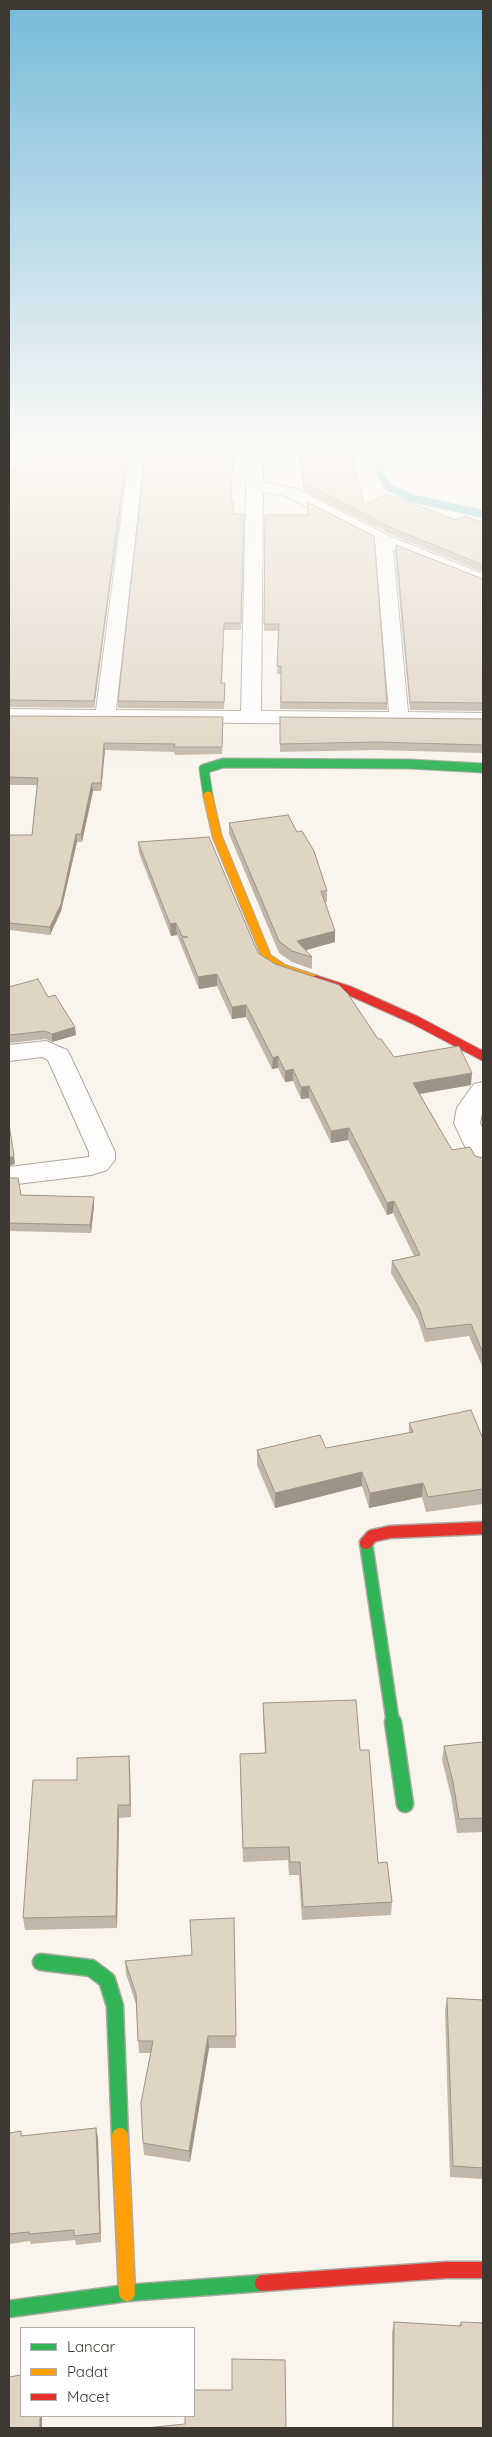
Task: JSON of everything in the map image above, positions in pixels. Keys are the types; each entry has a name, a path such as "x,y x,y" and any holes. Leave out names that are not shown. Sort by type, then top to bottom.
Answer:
{"street":[{"path":"104,716 124,558"},
{"path":"251,717 252,558"},
{"path":"385,558 399,718"},
{"path":"427,558 483,580"},
{"path":"9,715 483,719"},
{"path":"483,768 410,764 223,763 211,765 204,769 204,777 217,836 267,958 283,969 350,991 415,1020 483,1056"},
{"path":"9,1053 46,1049 58,1055 102,1152 102,1160 98,1164 91,1166 9,1176"},
{"path":"483,1090 470,1108 467,1122 483,1160"},
{"path":"405,1804 366,1544 372,1536 378,1534 483,1528"},
{"path":"42,1962 91,1968 107,1980 115,2006 127,2293"},
{"path":"9,2309 127,2293 446,2270 483,2270"}],"building":[{"path":"9,558 113,558 94,701 9,700"},
{"path":"134,558 243,558 241,623 224,623 221,683 225,683 224,702 118,701"},
{"path":"265,558 376,558 387,703 281,702 281,666 277,666 279,624 264,624"},
{"path":"397,558 429,558 483,579 483,703 410,702"},
{"path":"465,558 483,558 483,565"},
{"path":"9,716 223,717 222,747 174,747 175,744 104,743 101,783 92,783 81,834 76,834 61,904 50,927 9,923 9,835 32,835 38,778 9,777"},
{"path":"280,717 483,719 483,745 376,742 280,744"},
{"path":"288,815 297,832 302,831 314,851 327,891 321,891 335,931 297,941 312,957 292,951 279,941 229,823"},
{"path":"209,837 258,953 275,964 339,985 348,994 378,1039 381,1039 394,1057 459,1046 472,1073 413,1083 452,1150 470,1147 475,1156 483,1158 483,1353 471,1324 426,1329 419,1308 392,1261 420,1255 394,1201 387,1203 349,1128 331,1131 309,1086 301,1087 293,1069 285,1071 278,1056 273,1058 246,1005 232,1007 217,974 198,977 182,938 188,937 182,936 176,923 170,924 138,842"},
{"path":"38,979 48,997 55,995 75,1027 52,1034 45,1031 10,1035 9,987"},
{"path":"9,1124 14,1156 9,1158"},
{"path":"9,1178 18,1178 21,1195 94,1197 90,1225 9,1223"},
{"path":"471,1410 483,1439 483,1489 428,1497 423,1483 370,1493 362,1472 275,1493 257,1450 320,1435 326,1448 413,1432 409,1423"},
{"path":"356,1700 360,1750 369,1750 378,1863 387,1862 392,1902 303,1907 300,1862 290,1862 289,1847 243,1848 240,1754 266,1753 263,1703"},
{"path":"483,1742 483,1818 459,1819 453,1782 444,1746"},
{"path":"129,1756 130,1805 118,1805 116,1916 23,1918 33,1780 77,1780 77,1758"},
{"path":"234,1918 236,2036 208,2036 189,2151 143,2143 141,2103 153,2041 138,2041 136,1994 125,1961 192,1955 190,1920"},
{"path":"447,1998 483,2000 483,2168 453,2166"},
{"path":"96,2128 100,2233 74,2236 74,2230 9,2234 9,2133 21,2131 21,2136"},
{"path":"394,2322 461,2326 461,2322 483,2323 483,2428 393,2428"},
{"path":"232,2359 285,2360 286,2428 145,2428 185,2424 185,2417 195,2417 195,2390 232,2390"},
{"path":"20,2375 20,2417 40,2417 40,2428 9,2428 9,2377"}],"traffic: fast":[{"path":"208,796 204,769 223,763 410,764 483,768"},
{"path":"366,1543 405,1804"},
{"path":"41,1962 91,1968 107,1980 115,2006 120,2136"},
{"path":"9,2309 127,2293 263,2283"}],"traffic: slow":[{"path":"208,796 217,836 267,958 283,969 316,980"},
{"path":"120,2136 127,2293"}],"traffic: jam":[{"path":"316,980 350,991 415,1020 483,1056"},
{"path":"366,1543 372,1536 390,1532 483,1528"},
{"path":"263,2283 446,2270 483,2270"}]}
